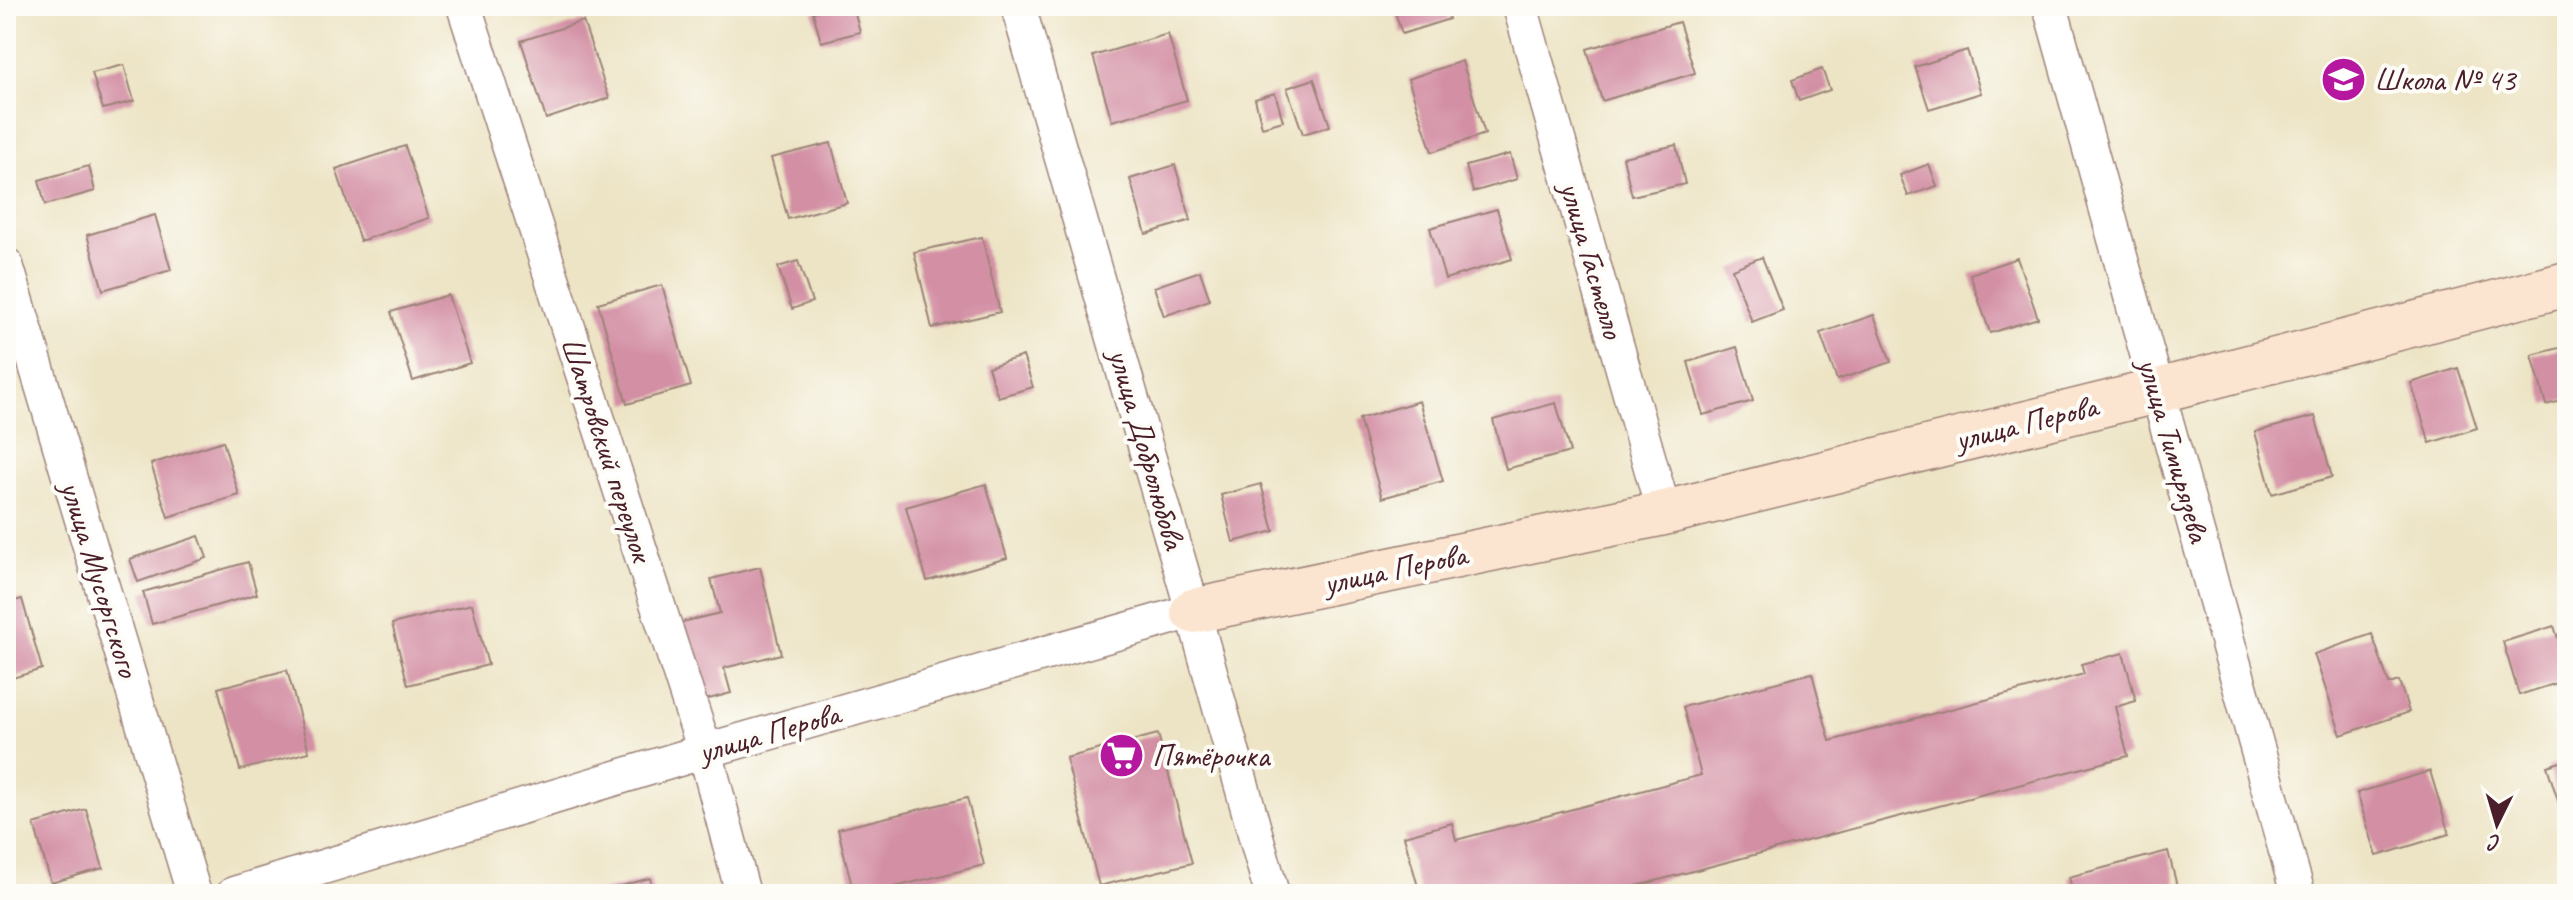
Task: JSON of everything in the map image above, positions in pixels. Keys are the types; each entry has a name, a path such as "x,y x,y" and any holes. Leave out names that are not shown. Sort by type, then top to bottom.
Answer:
{"street":[{"name":"Шатровский переулок","path":"464,6 705,751 743,894"},
{"name":"улица Добролюбова","path":"1018,6 1272,894"},
{"name":"улица Гастелло","path":"1520,6 1664,513"},
{"name":"улица Тимирязева","path":"2050,6 2298,894"},
{"name":"улица Мусоргского","path":"6,265 194,894"},
{"name":"улица Перова","path":"234,894 705,751 1193,611 1664,513 2157,391 2567,284"}],"building":[{"path":"836,6 853,6 860,32 821,42 813,12"},
{"path":"1393,6 1445,6 1449,19 1402,34"},
{"path":"583,21 609,98 546,119 521,41"},
{"path":"1679,22 1695,73 1602,101 1587,49"},
{"path":"1168,34 1187,100 1112,121 1093,56"},
{"path":"1967,50 1981,93 1929,109 1915,67"},
{"path":"1462,61 1485,134 1432,152 1408,79"},
{"path":"124,65 134,101 103,109 92,73"},
{"path":"1822,69 1830,90 1799,101 1792,80"},
{"path":"1314,79 1330,126 1303,134 1287,88"},
{"path":"1275,93 1283,121 1262,127 1255,99"},
{"path":"831,143 847,203 788,219 771,158"},
{"path":"1676,145 1685,184 1632,196 1623,157"},
{"path":"405,146 429,218 360,241 336,169"},
{"path":"1510,154 1517,179 1473,192 1466,166"},
{"path":"1929,164 1937,186 1908,196 1900,175"},
{"path":"1175,165 1191,220 1146,234 1130,179"},
{"path":"89,166 95,191 45,205 39,180"},
{"path":"1497,209 1512,259 1445,279 1430,228"},
{"path":"155,215 171,270 103,290 87,235"},
{"path":"982,237 1000,312 932,328 914,252"},
{"path":"1762,257 1783,310 1752,322 1732,269"},
{"path":"2017,258 2038,318 1990,333 1970,274"},
{"path":"798,261 812,302 792,309 778,267"},
{"path":"1200,271 1210,300 1164,316 1154,287"},
{"path":"662,285 691,386 627,404 598,303"},
{"path":"448,295 470,363 413,381 391,312"},
{"path":"1874,315 1891,362 1837,380 1820,333"},
{"path":"2567,346 2567,399 2546,405 2532,355"},
{"path":"1737,347 1753,401 1703,415 1688,362"},
{"path":"1023,356 1033,387 998,397 988,367"},
{"path":"2458,368 2477,428 2430,443 2411,383"},
{"path":"1419,401 1443,481 1382,498 1359,419"},
{"path":"1556,403 1570,452 1506,469 1493,420"},
{"path":"2315,416 2332,477 2272,494 2255,432"},
{"path":"223,441 239,495 168,517 151,464"},
{"path":"986,484 1007,558 927,581 906,507"},
{"path":"1261,484 1274,531 1233,542 1221,495"},
{"path":"199,536 207,558 138,582 130,559"},
{"path":"248,562 257,594 152,624 143,592"},
{"path":"760,567 781,654 724,668 731,693 690,704 670,625 720,613 711,579"},
{"path":"22,599 42,669 6,680 6,603"},
{"path":"472,604 488,665 408,685 392,624"},
{"path":"2554,626 2567,667 2567,680 2519,695 2503,642"},
{"path":"2372,634 2389,684 2399,681 2409,712 2341,735 2314,654"},
{"path":"2123,653 2136,701 2115,707 2128,756 1606,894 1420,894 1404,836 1452,823 1456,840 1701,775 1683,707 1812,673 1830,741 2084,674 2081,664"},
{"path":"287,670 309,752 240,770 218,688"},
{"path":"1158,734 1192,863 1099,886 1066,758"},
{"path":"2567,760 2567,826 2566,826 2547,766"},
{"path":"2430,771 2449,834 2377,856 2357,793"},
{"path":"967,798 984,865 866,894 854,894 838,829"},
{"path":"86,809 103,868 51,883 34,824"},
{"path":"2168,851 2179,894 2073,894 2069,877"},
{"path":"650,878 654,894 595,894 595,893"}],"place":[{"name":"Школа № 43","path":"2343,79"},
{"name":"Пятёрочка","path":"1121,755"}]}
